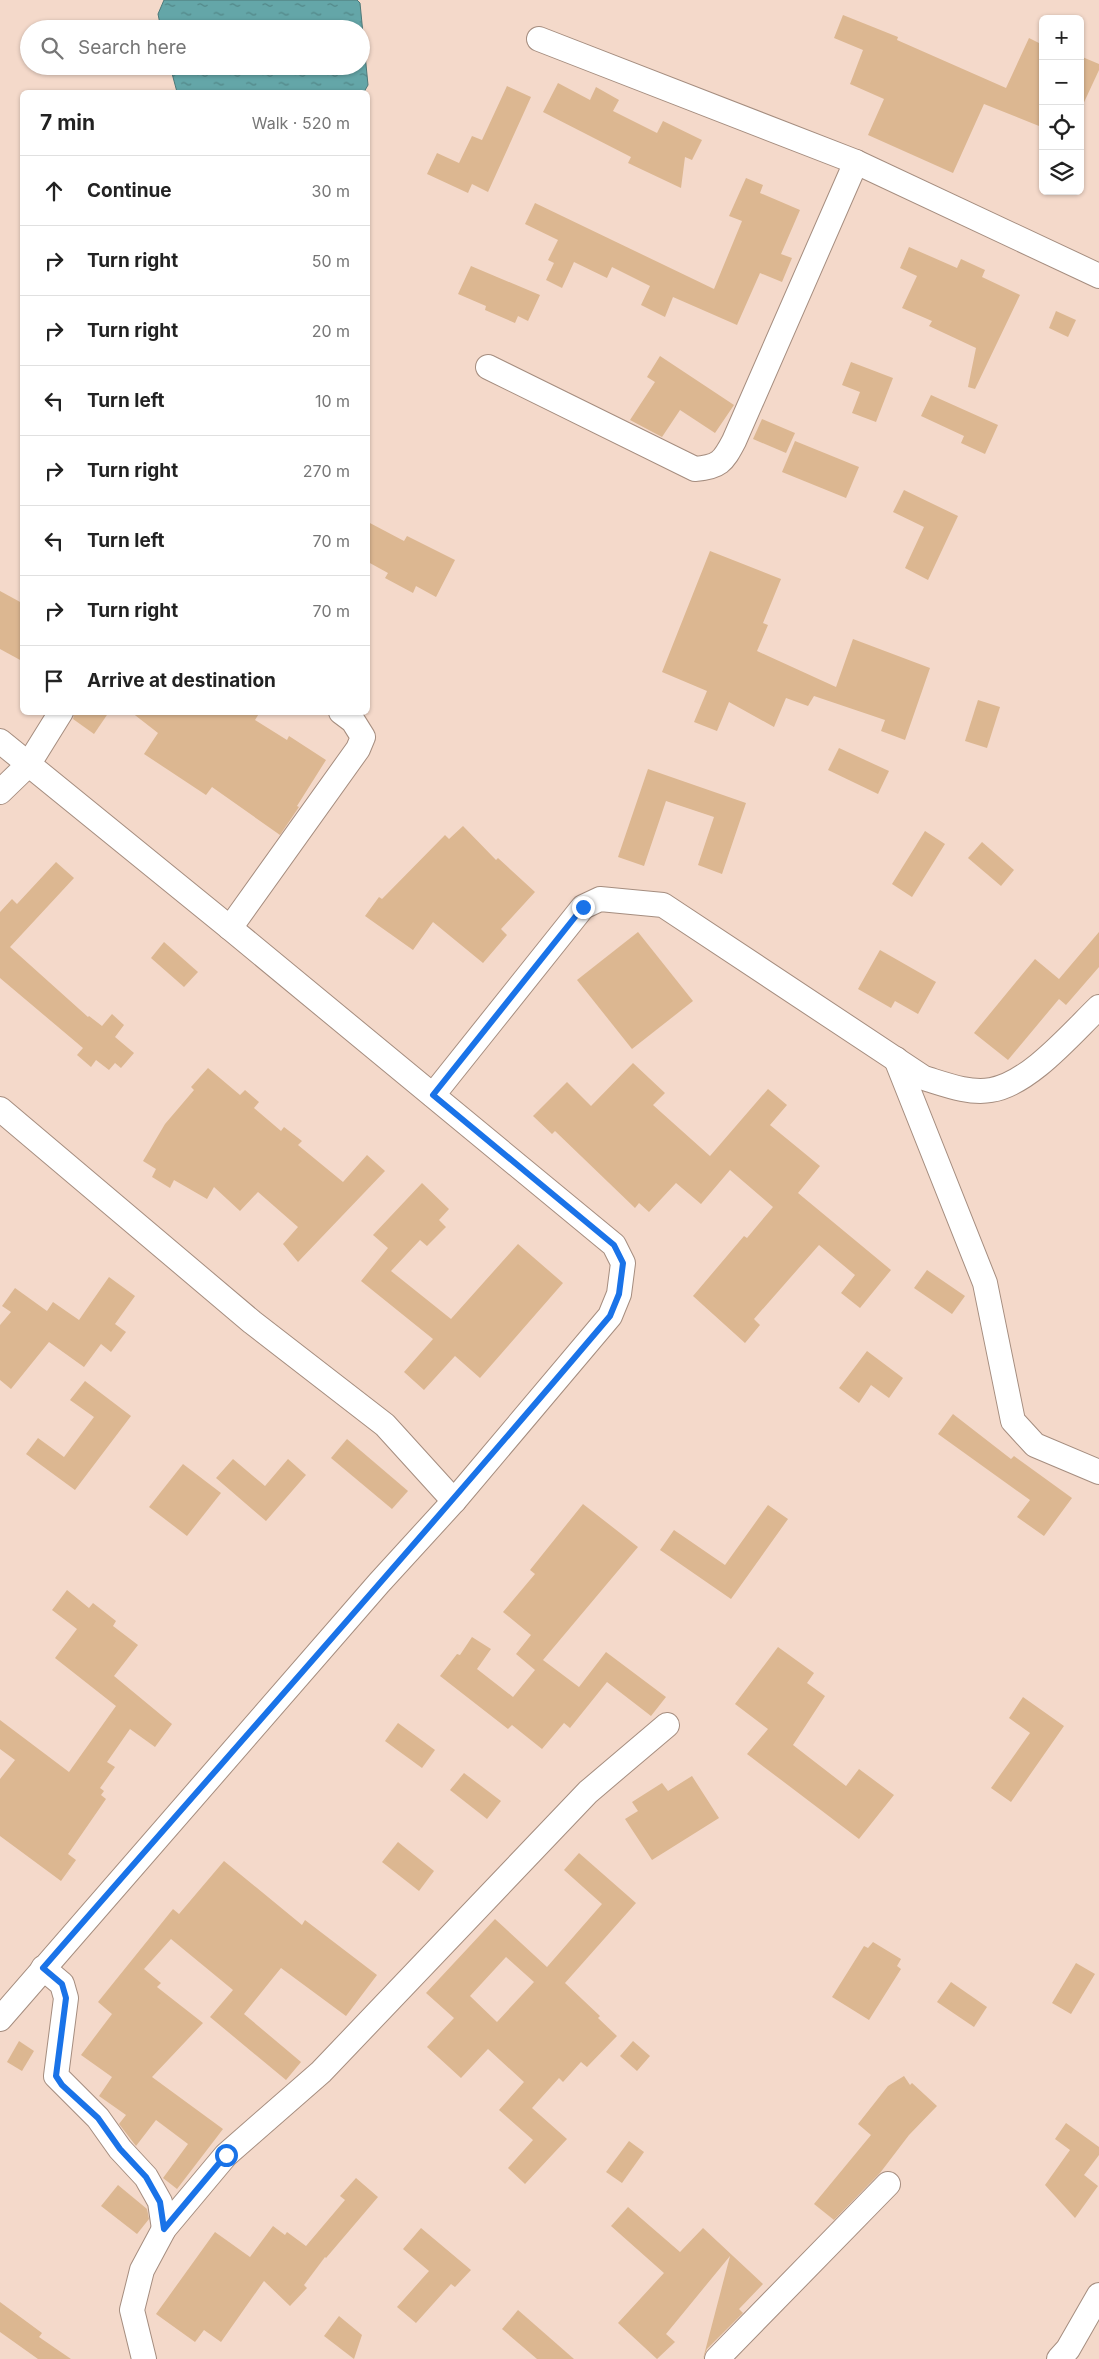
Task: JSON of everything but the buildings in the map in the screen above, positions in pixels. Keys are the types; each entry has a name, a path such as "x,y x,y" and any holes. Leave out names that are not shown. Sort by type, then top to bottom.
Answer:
{"street":[{"path":"540,39 856,162 1099,276"},
{"path":"488,367 695,469 713,467 724,459 734,441 856,162"},
{"path":"0,792 28,765 59,715"},
{"path":"230,928 358,749 363,736 353,721 345,715"},
{"path":"0,741 614,1245 623,1263 619,1294 610,1316 454,1501 379,1583 0,2019"},
{"path":"433,1095 583,907 600,898 663,905 924,1078 961,1088 991,1090 1027,1076 1099,1007"},
{"path":"896,1059 985,1283 1013,1421 1035,1445 1099,1472"},
{"path":"0,1109 252,1322 385,1425 454,1501"},
{"path":"144,2359 132,2310 142,2270 164,2229 226,2155 321,2072 588,1792 667,1725"},
{"path":"43,1968 62,1984 66,1998 56,2076 62,2085 98,2118 120,2149 146,2177 160,2202 164,2229"},
{"path":"717,2359 888,2184"},
{"path":"1068,2356 1099,2295"}],"water":[{"path":"164,0 357,0 360,3 362,20 159,20 158,14"},
{"path":"172,75 367,75 368,85 365,90 176,90"}],"route":[{"path":"226,2155 164,2229 160,2202 146,2177 120,2149 98,2118 62,2085 56,2076 66,1998 62,1984 43,1968 434,1520 454,1501 610,1316 619,1294 623,1263 614,1245 433,1095 583,907"}]}
